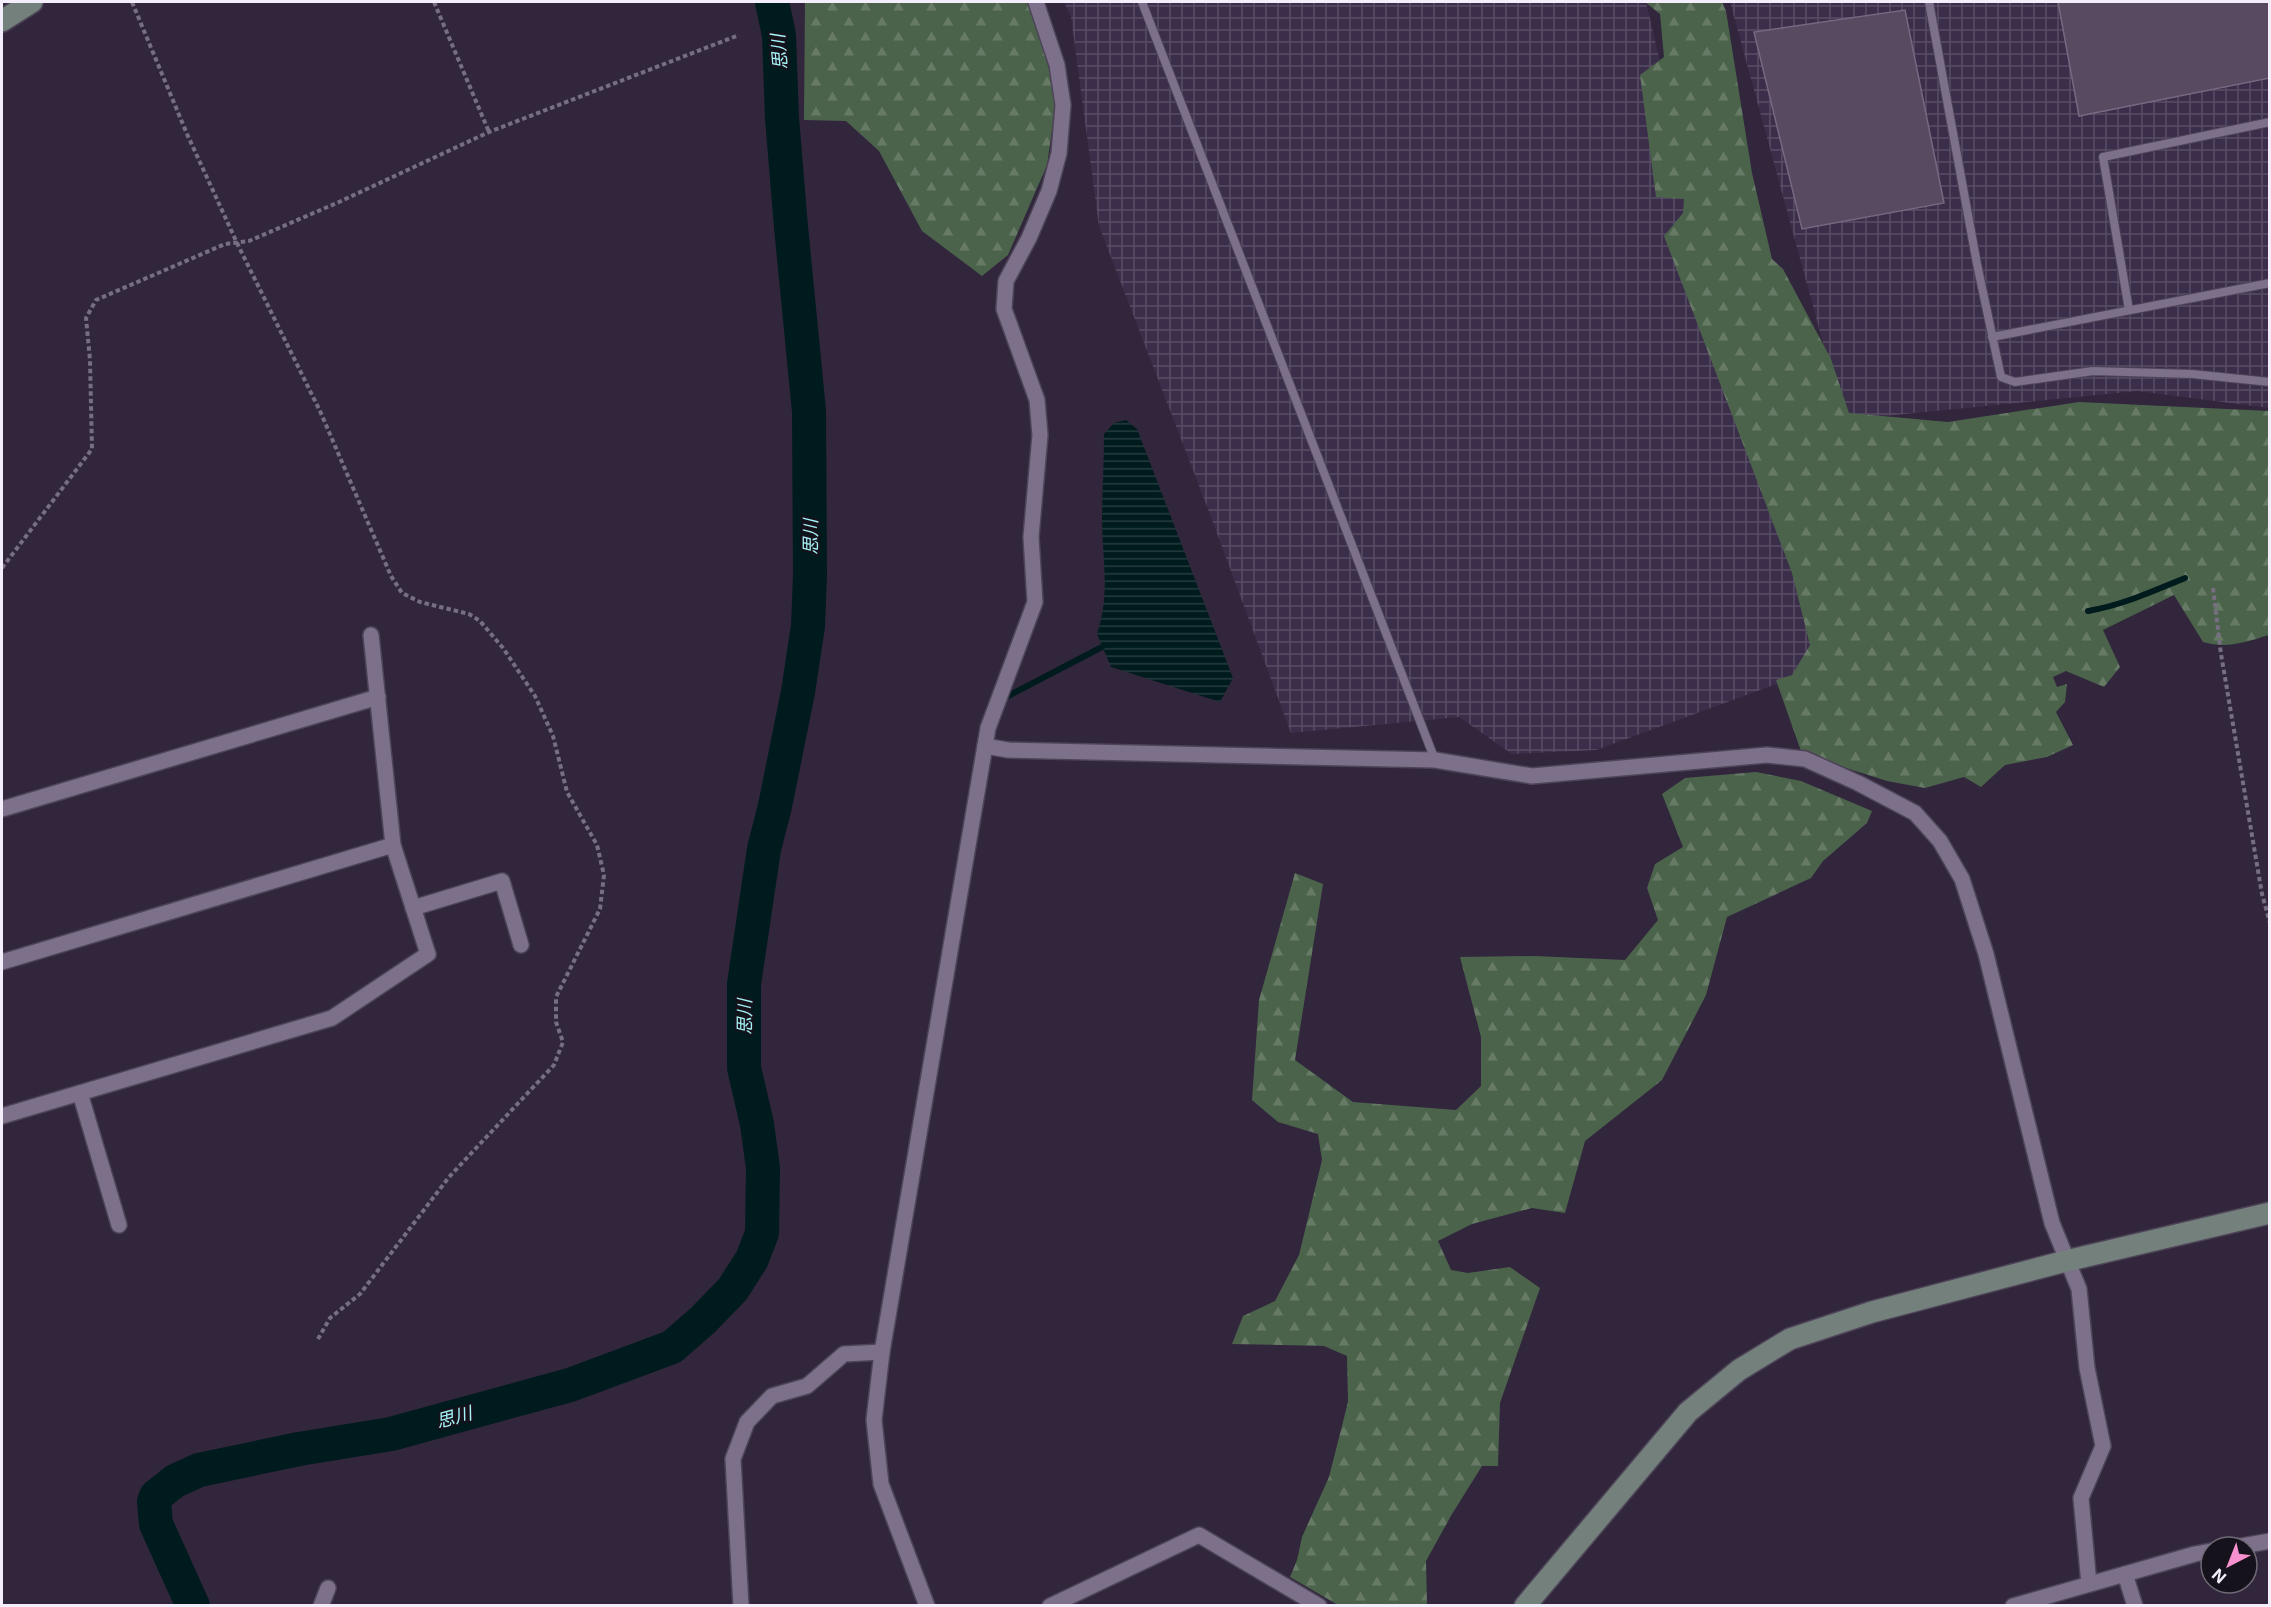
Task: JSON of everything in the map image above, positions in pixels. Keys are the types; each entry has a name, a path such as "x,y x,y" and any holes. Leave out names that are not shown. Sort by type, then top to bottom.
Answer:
{"street":[{"path":"2,21 32,2"},
{"path":"927,1605 881,1484 874,1420 882,1352 988,729 1035,602 1031,537 1040,435 1037,400 1004,309 1006,281 1029,238 1049,191 1059,153 1063,105 1057,65 1036,2"},
{"path":"2,1116 332,1018 428,954 393,845 371,635"},
{"path":"2,809 378,697"},
{"path":"985,746 1008,750 1435,760 1532,776 1767,755 1805,759 1858,783 1915,813 1940,841 1962,879 1986,954 2052,1223 2079,1289 2087,1368 2103,1446 2081,1498 2089,1584"},
{"path":"2,962 393,845"},
{"path":"413,908 502,881 521,945"},
{"path":"80,1093 119,1225"},
{"path":"1525,1605 1688,1412 1738,1370 1790,1340 1872,1312 2068,1261 2270,1214"},
{"path":"741,1605 733,1459 747,1422 772,1396 807,1386 844,1354 882,1352"},
{"path":"1050,1605 1199,1535 1319,1605"},
{"path":"2013,1605 2199,1554"},
{"path":"2125,1574 2135,1605"},
{"path":"321,1605 328,1588"}],"lane":[{"path":"1143,2 1435,760"},
{"path":"1929,2 2001,377 2015,382 2094,371 2192,374 2270,382"},
{"path":"2129,310 2103,157 2270,122"},
{"path":"1992,337 2270,283"}],"path":[{"path":"132,2 187,134 237,243 320,411 391,576 402,592 420,602 469,614 480,621 503,648 535,696 553,736 567,792 597,845 604,875 600,909 556,997 556,1022 563,1042 554,1065 449,1177 360,1294 330,1318 318,1339"},
{"path":"434,2 489,132"},
{"path":"2,568 92,449 90,360 86,318 96,300 225,244 249,241 489,132 739,35"},
{"path":"2213,588 2221,654 2262,894 2270,923"}],"shaded area":[{"path":"1064,2 1646,2 1684,164 1818,639 1793,678 1596,750 1512,754 1459,717 1291,733 1099,226 1071,17"},
{"path":"1730,2 2269,2 2269,408 2137,391 1844,420"},
{"path":"1126,420 1137,429 1233,678 1220,702 1111,667 1097,634 1105,592 1102,523 1104,434 1114,423"}],"green space":[{"path":"805,2 1029,2 1057,95 1047,165 1008,255 982,276 922,231 879,151 846,121 804,120"},
{"path":"1645,2 1722,2 1726,11 1752,173 1772,259 1783,269 1831,359 1849,413 1948,422 2079,402 2269,411 2269,635 2228,645 2203,642 2174,595 2103,630 2120,667 2104,687 2066,671 2053,677 2057,687 2067,684 2065,702 2056,712 2073,745 2047,757 2005,765 1981,787 1964,777 1925,788 1887,781 1802,754 1776,680 1792,675 1810,645 1792,573 1664,236 1683,213 1684,199 1656,197 1640,75 1664,57 1660,14"},
{"path":"1756,772 1801,781 1872,811 1867,823 1823,861 1811,878 1727,917 1706,995 1662,1080 1585,1141 1565,1213 1532,1208 1472,1224 1438,1241 1451,1270 1468,1273 1510,1267 1540,1288 1500,1403 1498,1466 1482,1466 1426,1561 1427,1605 1338,1605 1290,1577 1297,1560 1302,1537 1329,1477 1348,1402 1347,1356 1324,1346 1232,1344 1243,1316 1275,1301 1299,1255 1322,1160 1318,1134 1278,1122 1252,1100 1259,1000 1295,873 1323,884 1295,1060 1353,1102 1456,1110 1481,1086 1481,1037 1460,957 1535,956 1625,960 1658,920 1647,888 1655,864 1683,847 1662,794 1685,778"}],"building":[{"path":"2058,2 2270,2 2270,78 2079,116"},
{"path":"1905,10 1944,203 1802,229 1754,32"}],"waterway":[{"name":"思川","path":"193,1606 156,1524 154,1502 156,1496 175,1481 199,1470 299,1449 391,1434 570,1385 672,1347 733,1289 752,1259 762,1233 763,1168 757,1124 744,1068 744,984 764,849 798,692 808,626 810,575 809,411 782,118 779,35 772,2"},
{"path":"2088,611 2126,601 2185,578"},
{"path":"1008,696 1102,647"}]}
